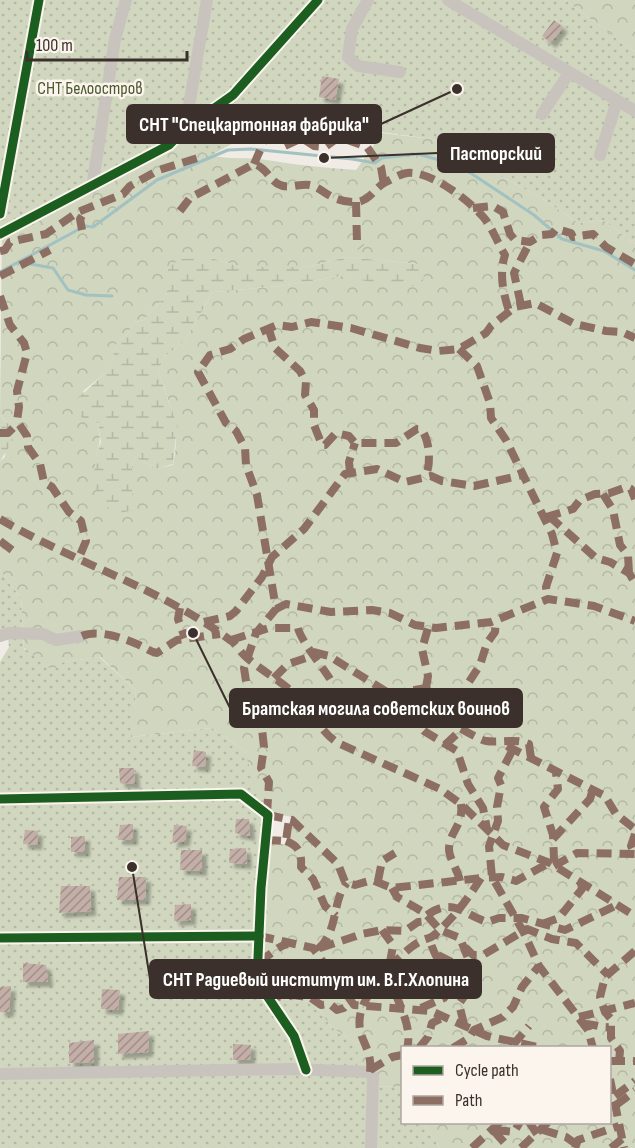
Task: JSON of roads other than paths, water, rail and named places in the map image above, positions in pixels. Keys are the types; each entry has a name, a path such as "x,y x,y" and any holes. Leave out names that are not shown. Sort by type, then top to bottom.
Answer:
{"street":[{"path":"0,214 39,0"},
{"path":"92,188 116,39 126,0"},
{"path":"185,129 207,0"},
{"path":"0,234 92,188 169,145 185,129 233,95 318,0"},
{"path":"368,0 352,29 348,57 358,66 400,72"},
{"path":"448,0 569,74 635,111"},
{"path":"542,114 569,74"},
{"path":"600,155 617,101"},
{"path":"0,636 9,633 43,634 56,640 82,636"},
{"path":"0,799 241,794 268,815 257,981 294,1036 306,1070"},
{"path":"0,938 259,936"},
{"path":"0,1074 306,1070 370,1072 373,1077 371,1148"}],"waterway":[{"path":"0,272 85,226 93,227 157,180 228,150 251,149 375,163 382,158 418,154 460,166 534,215 562,239 604,251 635,270"},
{"path":"19,262 53,268 68,290 86,295 112,296"}],"place":[{"name":"СНТ \"Спецкартонная фабрика\"","path":"457,89"},
{"name":"Пасторский","path":"324,158"},
{"name":"Братская могила советских воинов","path":"193,633"},
{"name":"СНТ Радиевый институт им. В.Г.Хлопина","path":"132,867"}],"park label":[{"name":"СНТ Белоостров","path":"90,88"}]}
